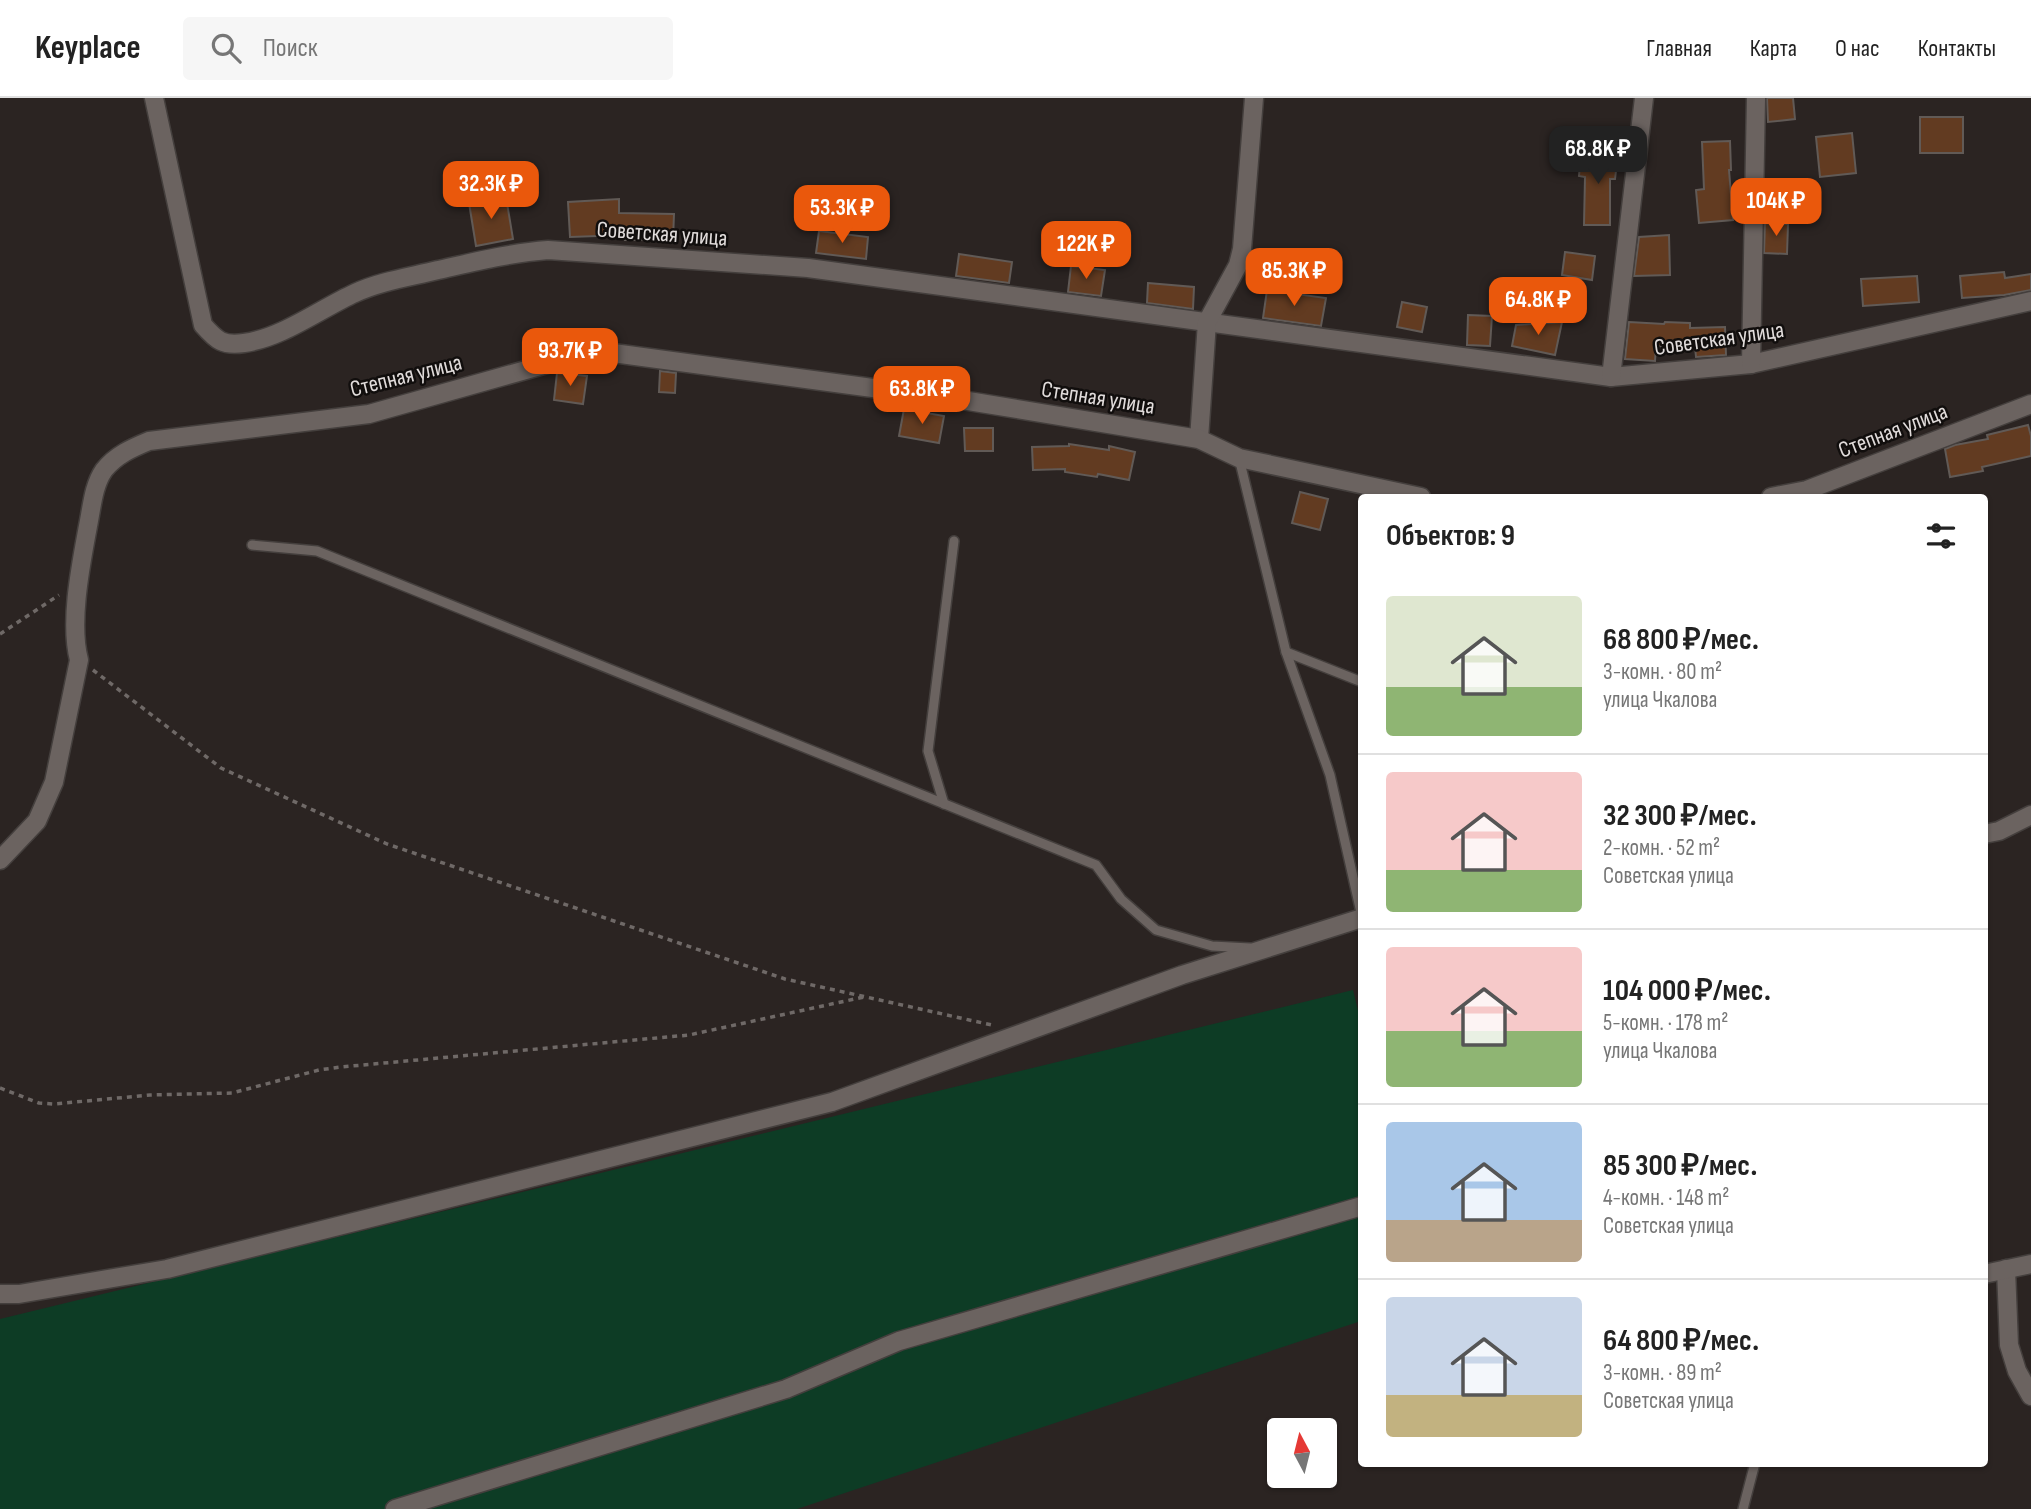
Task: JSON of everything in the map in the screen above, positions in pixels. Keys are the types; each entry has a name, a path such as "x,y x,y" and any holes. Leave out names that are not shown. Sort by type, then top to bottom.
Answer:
{"street":[{"name":"Советская улица","path":"154,98 203,325 212,336 225,344 246,343 268,337 356,292 381,283 520,252 548,250 808,268 1611,377 1751,364 2031,301"},
{"path":"1199,439 1207,322 1238,265 1242,248 1254,98"},
{"path":"1611,377 1644,98"},
{"path":"1751,364 1756,98"},
{"name":"Степная улица","path":"0,860 37,821 54,782 79,660 76,648 78,582 96,486 117,456 149,441 369,414 555,362 613,353 962,400 1199,439 1239,458 1407,494"},
{"name":"Степная улица","path":"1786,494 1807,490 2031,404"},
{"path":"1989,834 2031,815"},
{"path":"0,1294 19,1294 167,1269 832,1102 1182,975 1358,918"},
{"path":"395,1509 786,1389 900,1341 1358,1207"},
{"path":"1988,1272 2031,1264"},
{"path":"2006,1269 2008,1345 2017,1371 2031,1396"}],"lane":[{"path":"1239,458 1286,652 1330,775 1358,899"},
{"path":"944,804 928,751 954,541"},
{"path":"252,545 317,551 1096,865 1121,899 1156,930 1212,947 1262,949"},
{"path":"1286,652 1358,680"},
{"path":"1743,1509 1754,1467"}],"path":[{"path":"0,635 78,582"},
{"path":"79,660 221,768 387,844 785,979 1024,1032"},
{"path":"0,1088 39,1103 54,1104 232,1093 319,1070 341,1067 689,1035 866,997"}],"green space":[{"path":"1353,990 1358,1011 1358,1322 797,1509 0,1509 0,1319"}],"building":[{"path":"1767,98 1793,98 1795,119 1768,122"},
{"path":"1920,117 1963,117 1963,153 1920,153"},
{"path":"1852,133 1856,173 1820,177 1816,137"},
{"path":"1730,141 1733,220 1699,223 1696,190 1704,189 1702,142"},
{"path":"1581,152 1618,155 1615,179 1610,179 1610,225 1584,225 1585,177 1579,176"},
{"path":"506,197 513,239 476,246 469,203"},
{"path":"619,199 619,213 674,214 673,240 625,240 626,235 570,237 568,202"},
{"path":"1765,223 1788,224 1787,254 1764,253"},
{"path":"819,231 868,237 866,259 816,253"},
{"path":"1669,235 1670,275 1634,276 1639,237"},
{"path":"1565,252 1595,256 1592,280 1562,275"},
{"path":"959,254 1012,262 1009,283 956,276"},
{"path":"1071,266 1105,270 1101,296 1068,292"},
{"path":"2004,272 2005,278 2031,274 2031,290 1962,298 1960,276"},
{"path":"1917,276 1919,302 1863,306 1861,279"},
{"path":"1148,283 1194,287 1193,309 1147,303"},
{"path":"1267,290 1326,298 1321,326 1263,318"},
{"path":"1402,302 1427,307 1422,332 1397,327"},
{"path":"1468,315 1492,316 1490,346 1467,345"},
{"path":"1562,322 1555,355 1512,346 1516,325"},
{"path":"1629,322 1690,323 1690,328 1725,327 1726,355 1696,357 1695,347 1656,346 1655,361 1625,359"},
{"path":"660,371 676,373 675,393 659,392"},
{"path":"557,373 587,376 583,404 554,400"},
{"path":"904,409 944,416 939,443 899,436"},
{"path":"2028,425 2031,456 1982,467 1983,471 1950,477 1945,449 1988,439 1987,435"},
{"path":"964,428 993,428 993,451 965,451"},
{"path":"1069,444 1109,450 1109,446 1135,452 1129,480 1098,474 1097,477 1065,472 1065,469 1033,470 1032,447"},
{"path":"1300,492 1328,499 1320,530 1292,523"}]}
